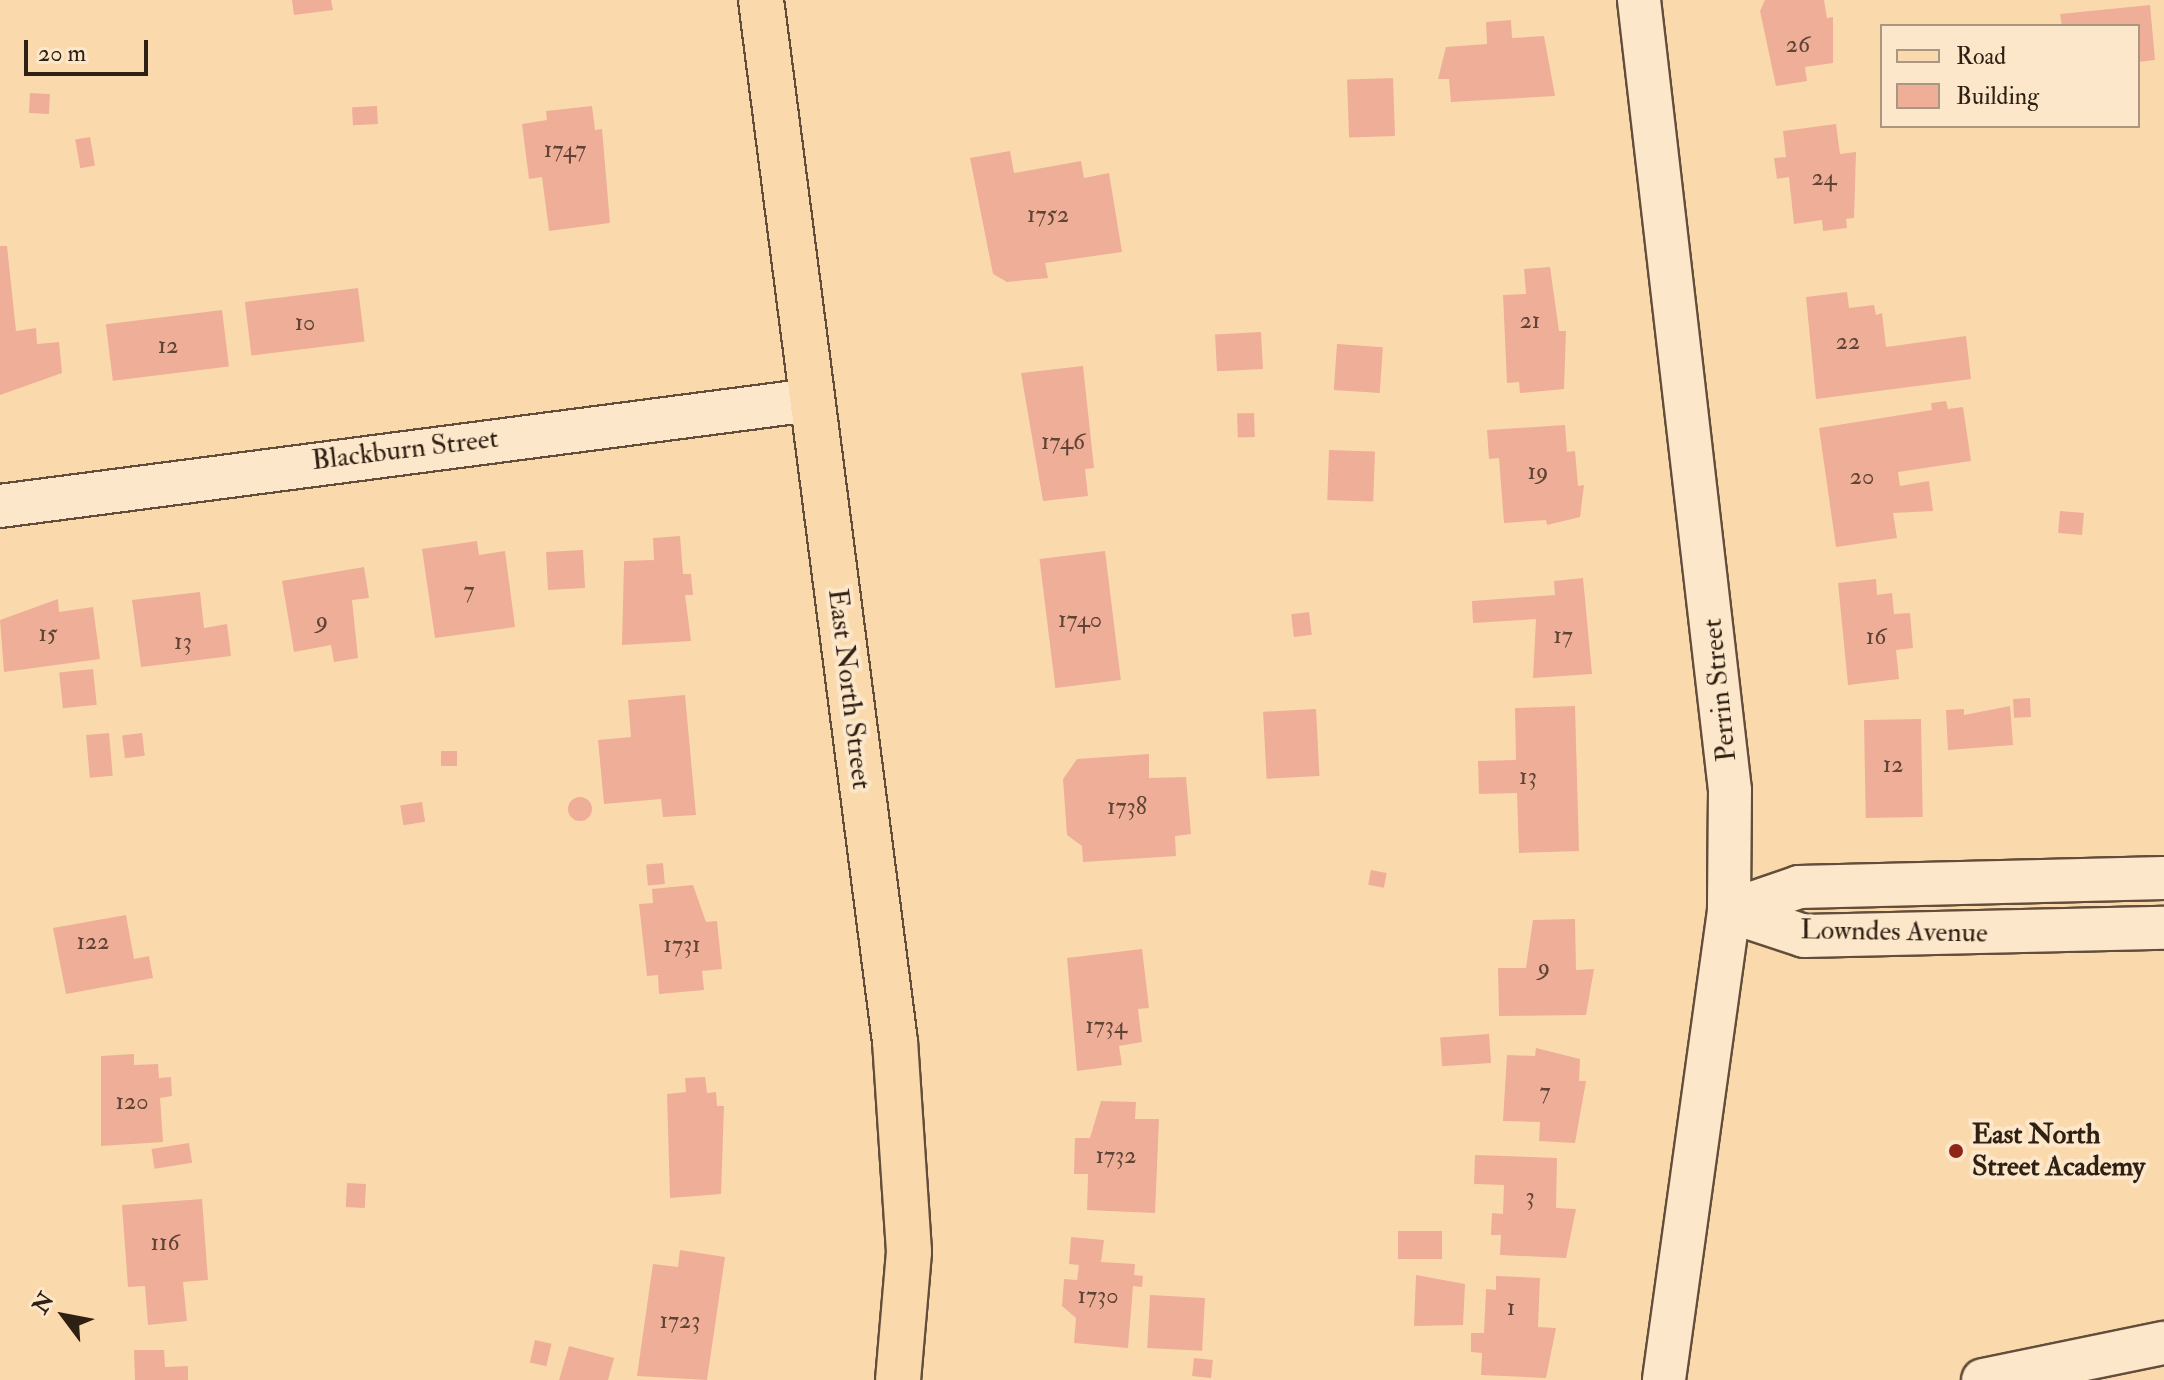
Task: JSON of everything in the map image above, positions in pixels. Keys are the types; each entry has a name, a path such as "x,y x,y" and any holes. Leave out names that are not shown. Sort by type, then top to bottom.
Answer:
{"main road":[{"name":"East North Street","path":"761,0 896,1056 909,1252 898,1380"}],"street":[{"name":"Perrin Street","path":"1639,0 1730,790 1729,911 1664,1380"},
{"name":"Blackburn Street","path":"0,506 811,400"},
{"name":"Lowndes Avenue","path":"1729,911 1799,887 2164,878"},
{"name":"Lowndes Avenue","path":"1729,911 1804,936 2164,928"},
{"path":"1983,1380 2164,1343"}],"building":[{"path":"292,0 331,0 333,10 294,15"},
{"path":"1765,0 1824,0 1827,18 1833,17 1833,63 1805,67 1807,81 1776,86 1760,11"},
{"path":"2150,5 2155,60 2140,62 2140,24 2062,24 2060,14"},
{"path":"1511,20 1512,38 1544,36 1555,96 1451,102 1449,79 1438,79 1446,47 1487,44 1486,22"},
{"path":"1393,78 1395,136 1349,138 1347,80"},
{"path":"30,93 50,94 49,114 29,113"},
{"path":"377,106 378,124 353,125 352,107"},
{"path":"592,106 595,130 602,129 610,223 549,231 542,177 529,179 522,124 547,120 546,111"},
{"path":"1836,124 1840,154 1856,152 1854,218 1846,219 1847,228 1823,231 1822,220 1794,224 1789,177 1777,179 1774,158 1786,157 1783,131"},
{"path":"90,137 95,166 80,168 75,140"},
{"path":"1010,151 1014,173 1081,161 1084,178 1109,173 1122,252 1045,263 1048,278 1007,282 993,274 970,158"},
{"path":"0,246 7,246 16,331 36,328 37,344 59,342 62,373 0,395"},
{"path":"1550,267 1559,331 1566,331 1564,389 1520,393 1519,382 1507,383 1503,295 1526,294 1524,269"},
{"path":"358,288 365,342 251,355 245,302"},
{"path":"1847,292 1849,308 1874,305 1876,315 1882,313 1886,347 1966,336 1971,379 1816,399 1806,297"},
{"path":"222,310 229,367 113,381 106,324"},
{"path":"1261,332 1263,369 1217,371 1215,334"},
{"path":"1337,344 1383,347 1380,393 1334,390"},
{"path":"1083,366 1094,468 1085,469 1088,496 1043,501 1021,373"},
{"path":"1946,401 1948,409 1963,407 1971,461 1898,472 1900,486 1929,481 1933,511 1893,513 1897,538 1836,547 1819,428 1932,410 1931,403"},
{"path":"1254,413 1255,437 1238,438 1237,414"},
{"path":"1565,425 1567,452 1575,451 1578,486 1584,485 1580,517 1547,525 1546,520 1504,523 1499,458 1489,459 1487,430"},
{"path":"1329,450 1375,452 1373,502 1327,500"},
{"path":"2060,511 2084,513 2082,535 2058,533"},
{"path":"680,536 683,574 691,574 693,595 685,595 691,641 622,645 624,561 654,560 653,538"},
{"path":"477,541 479,555 505,551 515,627 435,638 422,549"},
{"path":"583,550 585,588 548,590 546,552"},
{"path":"1105,551 1121,680 1055,688 1039,559"},
{"path":"364,567 369,598 352,600 358,658 334,662 331,645 294,652 282,581"},
{"path":"1583,578 1592,674 1533,678 1536,619 1473,623 1472,601 1555,595 1554,581"},
{"path":"1876,579 1877,595 1892,593 1894,614 1910,613 1913,648 1896,650 1899,679 1848,685 1838,583"},
{"path":"200,592 204,628 227,624 231,656 141,667 132,600"},
{"path":"58,599 59,612 93,607 100,659 4,672 0,620"},
{"path":"1309,612 1312,635 1294,637 1291,614"},
{"path":"93,669 97,705 63,708 59,673"},
{"path":"685,695 696,815 663,817 661,799 604,804 598,740 631,737 628,700"},
{"path":"2030,698 2031,717 2014,718 2013,699"},
{"path":"1575,706 1579,851 1519,853 1517,793 1479,794 1478,761 1516,760 1515,708"},
{"path":"2010,706 2013,745 1948,750 1946,710 1964,709 1964,715"},
{"path":"1316,709 1320,776 1267,779 1263,712"},
{"path":"1921,719 1923,817 1866,818 1864,720"},
{"path":"109,733 113,776 90,778 86,735"},
{"path":"142,733 145,756 125,758 122,735"},
{"path":"441,751 457,751 457,766 441,766"},
{"path":"1149,754 1149,778 1186,777 1191,834 1175,836 1176,856 1083,862 1082,846 1067,835 1063,779 1077,759"},
{"path":"580,797 589,800 592,809 589,818 580,821 571,818 568,809 571,800"},
{"path":"422,802 425,822 403,825 400,805"},
{"path":"663,863 665,884 648,885 646,864"},
{"path":"1371,870 1387,873 1384,888 1368,885"},
{"path":"693,885 706,922 717,921 722,969 702,971 704,990 659,994 658,975 647,976 639,904 653,903 652,889"},
{"path":"126,915 134,959 149,956 153,978 66,994 53,928"},
{"path":"1575,919 1576,970 1594,969 1586,1015 1499,1016 1498,968 1526,968 1533,920"},
{"path":"1142,949 1149,1008 1138,1009 1142,1042 1119,1046 1122,1065 1077,1071 1067,958"},
{"path":"1489,1034 1491,1063 1442,1066 1440,1037"},
{"path":"1536,1048 1580,1059 1579,1081 1586,1081 1575,1143 1539,1141 1540,1122 1503,1121 1507,1055 1535,1056"},
{"path":"134,1054 134,1065 158,1064 159,1078 171,1077 172,1096 160,1098 163,1142 101,1146 101,1056"},
{"path":"705,1077 707,1093 716,1092 717,1106 724,1106 721,1194 670,1198 667,1094 686,1092 685,1078"},
{"path":"1101,1101 1136,1102 1135,1119 1159,1119 1155,1213 1087,1210 1088,1174 1074,1174 1075,1138 1090,1138"},
{"path":"189,1143 192,1163 155,1169 151,1149"},
{"path":"1475,1155 1557,1158 1556,1208 1576,1209 1566,1258 1500,1255 1501,1235 1491,1235 1492,1213 1503,1214 1504,1185 1474,1184"},
{"path":"347,1183 366,1184 365,1208 346,1207"},
{"path":"202,1199 208,1280 183,1282 187,1321 148,1325 145,1286 128,1287 122,1205"},
{"path":"1398,1231 1442,1231 1442,1259 1398,1259"},
{"path":"1071,1237 1104,1240 1101,1262 1135,1264 1134,1275 1143,1276 1142,1287 1133,1286 1128,1348 1074,1343 1076,1318 1062,1306 1064,1279 1077,1280 1079,1265 1069,1264"},
{"path":"680,1250 725,1257 707,1380 637,1376 653,1264 678,1267"},
{"path":"1416,1275 1465,1284 1463,1325 1414,1326"},
{"path":"1496,1276 1540,1278 1538,1327 1556,1328 1546,1378 1481,1375 1482,1353 1471,1352 1471,1333 1484,1333 1486,1289 1496,1290"},
{"path":"1150,1295 1205,1298 1202,1351 1147,1348"},
{"path":"535,1340 552,1344 546,1366 530,1362"},
{"path":"569,1346 614,1358 608,1380 559,1380"},
{"path":"134,1350 164,1350 165,1367 188,1366 188,1380 135,1380"},
{"path":"1194,1358 1213,1360 1211,1378 1192,1376"}],"place":[{"name":"East North Street Academy","path":"1956,1151"}]}
